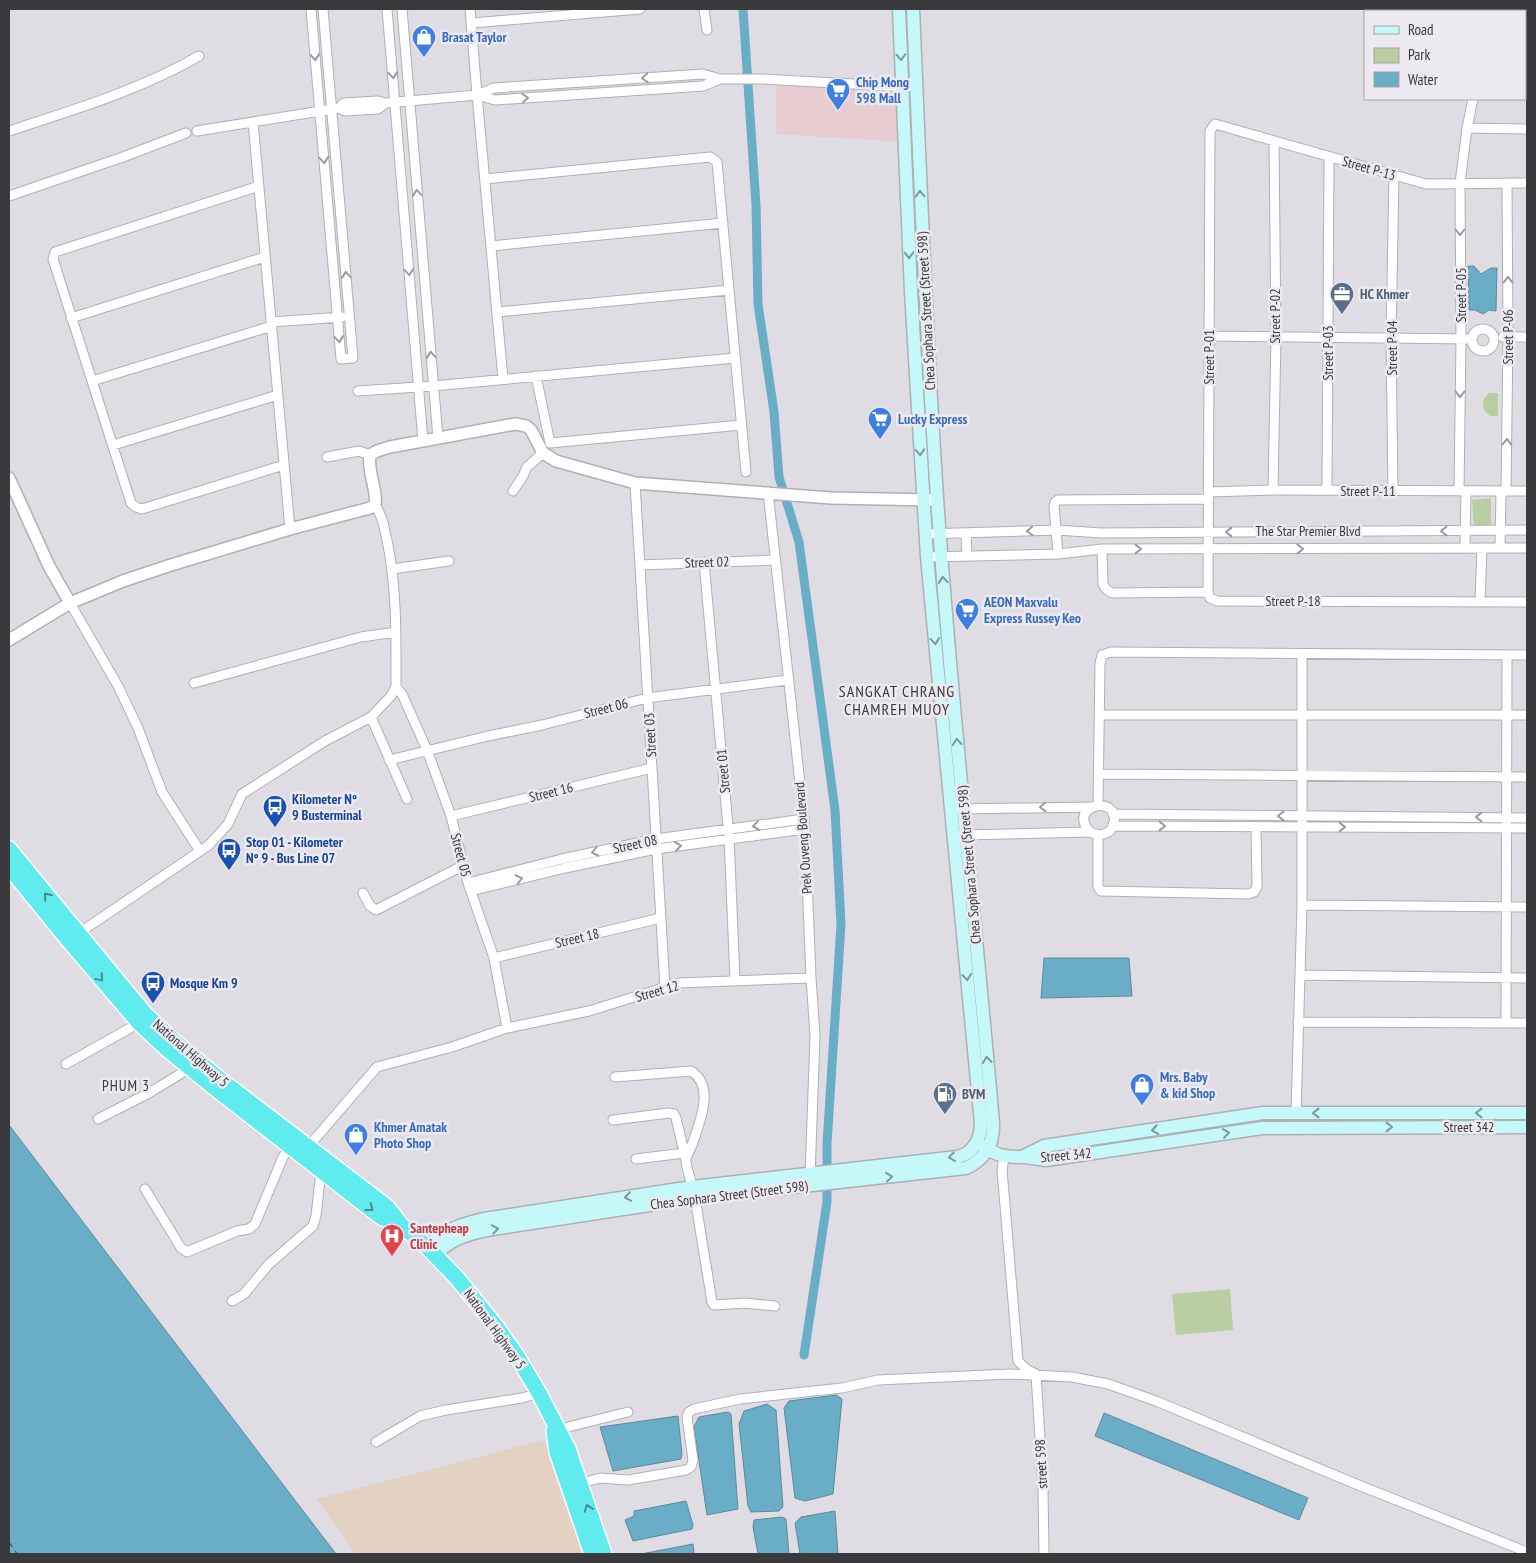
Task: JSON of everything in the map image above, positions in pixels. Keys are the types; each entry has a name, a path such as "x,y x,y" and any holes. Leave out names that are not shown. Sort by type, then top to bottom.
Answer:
{"highway":[{"name":"National Highway 5","path":"9,849 139,1023 222,1081 388,1208 402,1226 431,1251 478,1304 517,1356 568,1449 604,1554"},
{"name":"National Highway 5","path":"9,867 141,1008 190,1068 381,1217 402,1226"},
{"name":"National Highway 5","path":"556,1427 557,1452 592,1554"}],"main road":[{"name":"Chea Sophara Street (Street 598)","path":"839,1177 962,1156 969,1152 977,1142 982,1124 954,774 940,534 909,87 899,9"},
{"name":"Chea Sophara Street (Street 598)","path":"913,9 909,87 914,357 927,557 954,774"},
{"path":"914,357 928,357"},
{"name":"Chea Sophara Street (Street 598)","path":"431,1251 443,1233 464,1224 484,1219 529,1218 694,1192 813,1179 966,1168 978,1161 988,1150 993,1136 993,1123 959,835"},
{"name":"Street 342","path":"1022,1157 1044,1146 1263,1113 1527,1113"},
{"name":"Street 342","path":"1022,1157 1046,1160 1262,1128 1527,1128"},
{"path":"977,1142 988,1150 1004,1157 1022,1157"}],"street":[{"path":"311,9 340,359 353,358 341,212 336,108 323,9"},
{"path":"387,9 391,57 390,103 400,154 423,441"},
{"path":"402,9 438,438"},
{"path":"470,9 503,379"},
{"path":"472,23 640,9"},
{"path":"704,9 707,30"},
{"path":"9,131 111,96 174,70 199,56"},
{"path":"391,57 406,56"},
{"path":"197,131 336,108 344,103 378,101 390,103 477,95 494,88 703,74 720,79"},
{"path":"670,76 672,88"},
{"path":"477,95 495,100 703,86 720,79 733,78 909,87"},
{"path":"612,80 613,92"},
{"name":"Street P-05","path":"1465,548 1462,491 1460,183 1473,100"},
{"path":"253,122 290,529"},
{"name":"Street P-13","path":"1215,124 1426,184 1527,183"},
{"name":"Street P-01","path":"1208,592 1210,131 1215,124"},
{"path":"1467,128 1527,129"},
{"path":"9,196 123,157 186,132"},
{"name":"Street P-02","path":"1273,490 1276,337 1274,141"},
{"path":"400,154 414,153"},
{"name":"Street P-03","path":"1327,490 1329,156"},
{"path":"486,178 710,157 717,162 746,472"},
{"name":"Street P-04","path":"1394,175 1391,338 1394,491"},
{"name":"Street P-06","path":"1500,548 1504,491 1508,337 1507,183"},
{"path":"259,186 56,252 53,254 53,259 131,503 142,509 284,465"},
{"path":"328,212 341,212"},
{"path":"491,246 723,224"},
{"path":"407,249 422,248"},
{"path":"71,318 265,257"},
{"path":"497,312 729,290"},
{"path":"92,381 271,324 350,317"},
{"path":"1482,328 1488,329 1492,332 1494,343 1492,348 1481,351 1476,349 1472,339 1473,334 1477,330 1482,328"},
{"path":"1209,336 1472,339"},
{"path":"1494,337 1527,337"},
{"path":"358,391 433,386 735,358"},
{"path":"536,376 550,443 741,425"},
{"path":"113,445 278,395"},
{"path":"327,457 359,451 370,455 377,451 423,441 516,424 526,426 531,430 543,452 556,461 635,482 831,498 937,500"},
{"path":"513,490 527,467 543,452"},
{"path":"9,640 70,603 123,581 290,529 370,508 374,505 376,499 370,475 370,455"},
{"path":"9,478 49,566 118,686 138,728 162,792 200,851"},
{"name":"Street 03","path":"635,482 665,988"},
{"name":"Street P-11","path":"1056,527 1054,506 1058,500 1209,496 1273,490 1527,491"},
{"name":"Prek Ouveng Boulevard","path":"771,492 775,560 805,829 815,1035 813,1179"},
{"path":"74,937 209,845 228,824 242,794 325,741 371,717 391,696 396,688 396,595 381,515 374,505"},
{"path":"1056,527 1058,554"},
{"name":"The Star Premier Blvd","path":"926,534 1056,527 1088,532 1527,530"},
{"path":"966,533 967,556"},
{"path":"1480,602 1482,548"},
{"name":"The Star Premier Blvd","path":"927,557 1058,554 1102,549 1527,548"},
{"name":"Street P-18","path":"1102,549 1103,584 1106,590 1112,593 1208,592 1210,598 1217,601 1527,602"},
{"name":"Street 02","path":"640,566 775,560"},
{"path":"392,569 449,561"},
{"name":"Street 01","path":"704,562 729,839 735,980"},
{"path":"194,683 361,637 396,632"},
{"path":"1256,826 1257,886 1254,892 1248,894 1100,891 1098,887 1094,834 1084,824 1084,819 1085,814 1095,806 1099,774 1100,664 1102,655 1111,652 1527,655"},
{"path":"1296,1113 1302,904 1302,654"},
{"path":"1506,1023 1507,655"},
{"name":"Street 06","path":"389,760 542,725 647,698 788,680"},
{"name":"Street 05","path":"396,688 402,694 427,750 451,816 470,887 494,958 507,1028"},
{"path":"1100,716 1527,715"},
{"path":"371,717 407,799"},
{"name":"Street 16","path":"451,816 652,768"},
{"path":"1099,774 1527,776"},
{"path":"957,809 1095,806 1107,807 1114,814 1527,818"},
{"path":"959,835 1108,833 1114,826 1114,814"},
{"name":"Street 08","path":"564,864 656,839 804,819"},
{"path":"1114,826 1527,828"},
{"path":"470,887 564,864 656,849 805,829"},
{"path":"363,893 370,906 376,910 464,866"},
{"path":"1302,904 1527,907"},
{"name":"Street 18","path":"494,958 661,918"},
{"path":"1301,975 1527,978"},
{"name":"Street 12","path":"308,1147 377,1067 452,1047 507,1028 589,1012 679,983 811,978"},
{"path":"1298,1022 1527,1023"},
{"path":"66,1064 139,1023"},
{"path":"98,1119 190,1068"},
{"path":"615,1077 691,1071 696,1074 704,1094 703,1109 685,1156"},
{"path":"613,1120 668,1113 674,1114 694,1192 712,1302 714,1305 745,1303 775,1306"},
{"path":"145,1189 181,1248 187,1252 237,1231 248,1229 255,1224 283,1157 290,1147"},
{"path":"636,1159 685,1156"},
{"path":"1004,1157 1002,1170 1018,1361 1026,1369 1036,1374"},
{"path":"232,1301 244,1294 269,1264 313,1226 322,1171"},
{"path":"580,1484 600,1478 628,1480 686,1470 691,1467 693,1460 687,1418 689,1412 694,1409 740,1399 842,1388 878,1380 1036,1374 1072,1377 1108,1384 1156,1401 1527,1552"},
{"name":"street 598","path":"1036,1374 1043,1488 1044,1554"},
{"path":"376,1442 420,1416 540,1395"},
{"path":"556,1427 568,1427 628,1412"}],"shaded area":[{"name":"Chip Mong 598 Mall","path":"776,81 899,88 901,142 776,134"},
{"path":"544,1440 583,1554 355,1554 317,1499"}],"green space":[{"path":"1490,393 1498,393 1498,416 1490,416 1484,410 1484,400"},
{"path":"1491,498 1491,528 1474,527 1472,500"},
{"path":"1230,1289 1233,1330 1176,1335 1172,1294"}],"water":[{"path":"1468,266 1474,266 1481,274 1491,268 1497,268 1496,311 1489,310 1483,314 1475,310 1469,310"},
{"path":"1044,958 1129,958 1132,996 1041,998"},
{"path":"9,1125 336,1554 9,1554"},
{"path":"836,1395 842,1399 833,1494 805,1501 795,1498 784,1408 789,1401"},
{"path":"767,1404 776,1410 783,1507 779,1511 751,1512 748,1506 739,1424 744,1411"},
{"path":"728,1412 731,1414 738,1509 707,1515 694,1427 699,1417"},
{"path":"1104,1413 1308,1498 1299,1520 1095,1436"},
{"path":"678,1416 681,1459 613,1471 600,1427"},
{"path":"686,1501 693,1525 692,1529 633,1541 625,1520 634,1516 634,1511"},
{"path":"835,1511 838,1554 800,1554 795,1523 801,1517"},
{"path":"782,1517 786,1519 789,1554 758,1554 753,1527 754,1520"},
{"path":"693,1544 694,1554 641,1554"}],"waterway":[{"path":"743,9 756,205 758,304 774,412 779,477 799,542 835,810 841,924 827,1144 827,1202 804,1355"}],"ferry route":[{"path":"9,1542 17,1554"}],"place":[{"name":"Brasat Taylor","path":"424,58"},
{"name":"Chip Mong 598 Mall","path":"838,111"},
{"name":"HC Khmer","path":"1342,315"},
{"name":"Lucky Express","path":"880,440"},
{"name":"AEON Maxvalu Express Russey Keo","path":"967,631"},
{"name":"Kilometer N° 9 Busterminal","path":"275,828"},
{"name":"Stop 01 - Kilometer N° 9 - Bus Line 07","path":"229,871"},
{"name":"Mosque Km 9","path":"153,1004"},
{"name":"Mrs. Baby & kid Shop","path":"1142,1106"},
{"name":"BVM","path":"945,1115"},
{"name":"Khmer Amatak Photo Shop","path":"356,1156"},
{"name":"Santepheap Clinic","path":"392,1257"}],"district":[{"name":"SANGKAT CHRANG CHAMREH MUOY","path":"897,700"},
{"name":"PHUM 3","path":"126,1085"}]}
